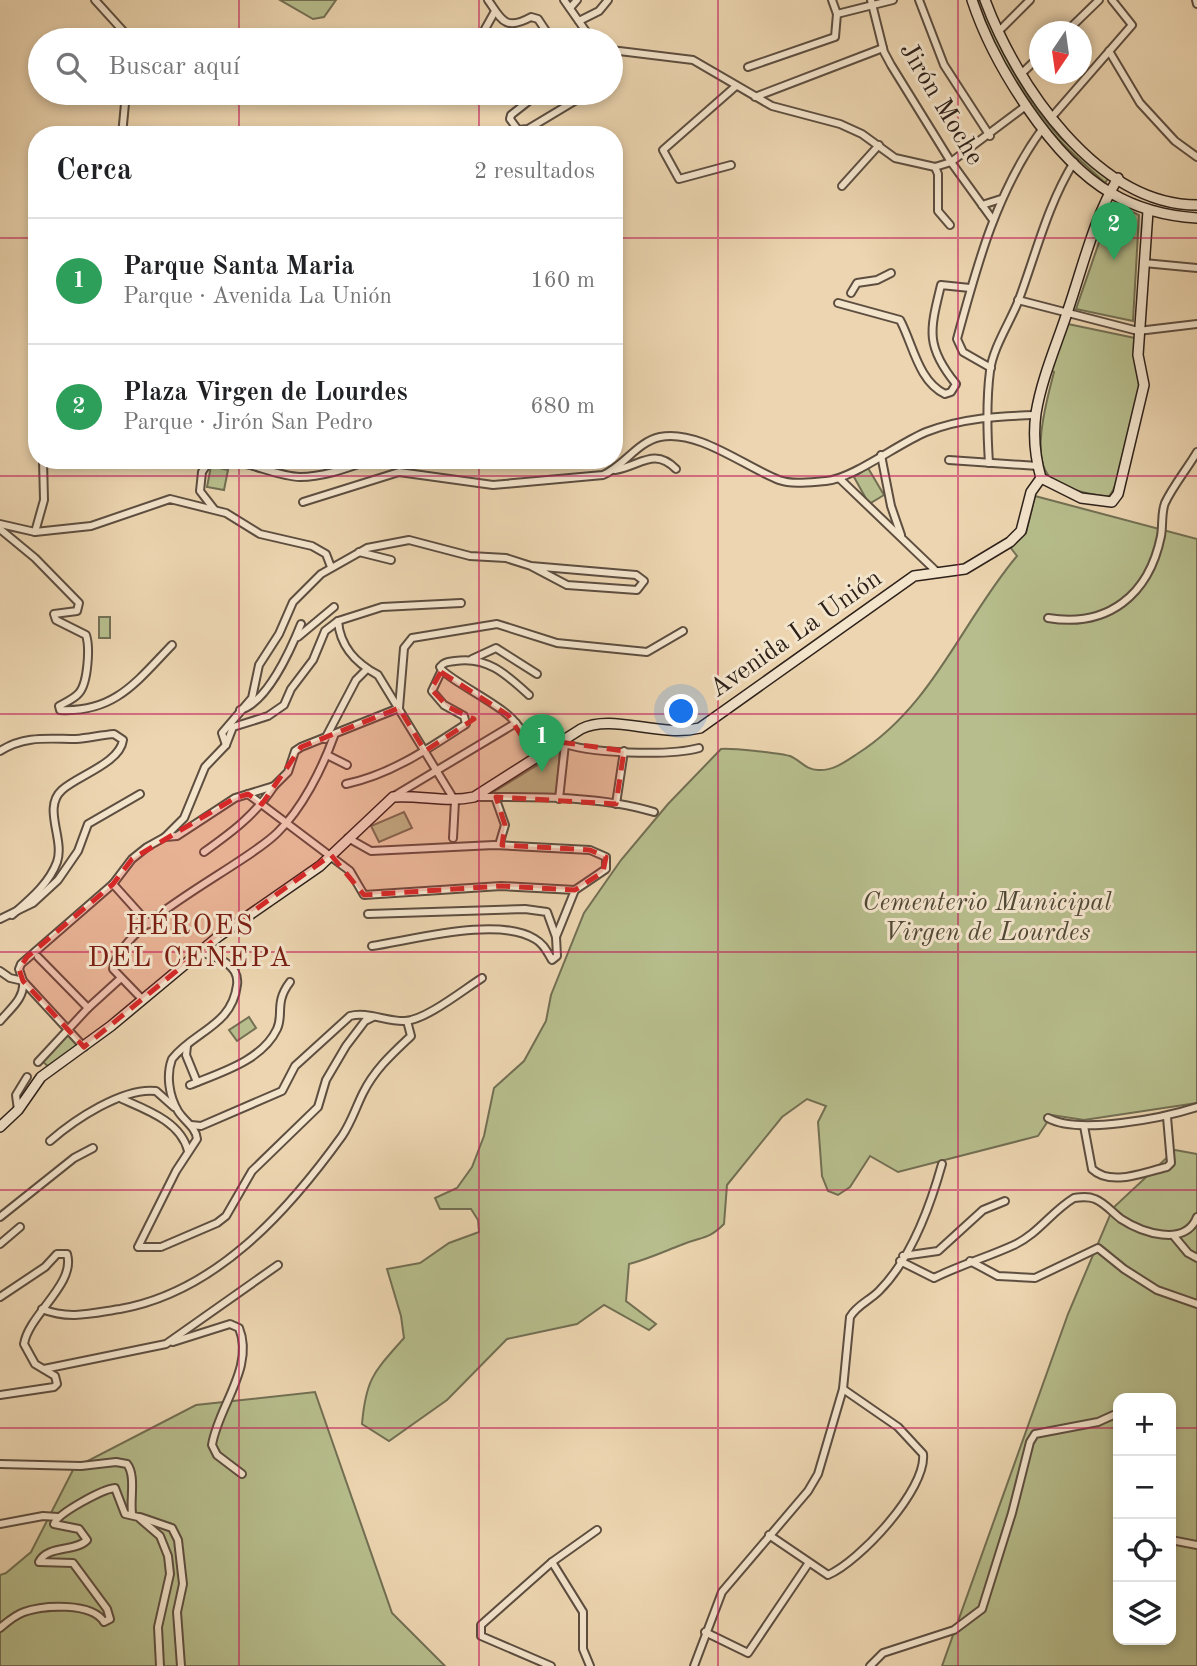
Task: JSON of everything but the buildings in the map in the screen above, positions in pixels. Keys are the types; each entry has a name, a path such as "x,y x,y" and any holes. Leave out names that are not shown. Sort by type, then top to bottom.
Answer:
{"main road":[{"path":"972,0 992,47 1027,104 1043,128 1074,162 1110,193 1148,211 1197,218"},
{"path":"985,0 1021,74 1050,119 1069,139 1118,178 1158,200 1197,205"},
{"path":"1118,178 1110,193 1044,377 1036,415 1041,478 1098,502 1112,502 1118,494 1144,385 1139,366 1138,331 1148,211"},
{"name":"Avenida La Unión","path":"393,797 419,796 455,801 474,797 563,743 581,729 600,722 672,733 699,728 914,576 965,569 1015,536 1021,531 1031,492 1041,478"},
{"path":"0,1127 18,1110 41,1077 85,1047 200,952 331,855 393,797"}],"street":[{"path":"95,0 120,28"},
{"path":"488,0 494,13 512,23 531,17 538,19 544,28"},
{"path":"564,0 584,28"},
{"path":"570,8 577,0"},
{"path":"579,21 599,11 608,0"},
{"path":"748,67 835,37 837,14 832,0"},
{"path":"837,14 872,3 893,0"},
{"path":"919,0 944,65 990,136"},
{"path":"999,31 1030,0"},
{"path":"1077,21 1099,0"},
{"path":"1050,119 1132,25 1112,0"},
{"name":"Jirón Moche","path":"872,3 883,48 951,162 993,220"},
{"path":"486,28 494,13"},
{"path":"755,97 883,48"},
{"path":"623,51 693,60 711,68 755,97 787,111 840,124 879,145 895,158 935,167 951,162 990,136 1027,104"},
{"path":"1109,51 1140,103 1158,125 1197,157"},
{"path":"1021,74 1029,66"},
{"path":"731,165 679,179 663,150 736,86"},
{"path":"123,126 125,105"},
{"path":"516,126 511,115 524,105"},
{"path":"532,126 568,105"},
{"path":"990,368 963,352 958,345 971,288 1001,199 1021,157 1043,128"},
{"path":"842,186 879,145"},
{"path":"989,463 986,418 990,368 1018,300 1058,188 1074,162"},
{"path":"935,167 938,174 938,211 950,225"},
{"path":"982,205 1001,199"},
{"path":"1144,263 1197,268"},
{"path":"852,293 857,283 877,280 891,273"},
{"path":"838,303 900,320 915,359 938,391 945,394 951,392 956,384 934,352 931,335 938,297 943,283 971,288"},
{"path":"1018,300 1138,331 1197,324"},
{"path":"623,463 652,440 669,436 707,445 779,480 791,482 840,479 925,433 950,424 986,418 1036,415"},
{"path":"1048,618 1068,621 1091,618 1120,607 1131,597 1154,558 1165,504 1197,452"},
{"path":"881,455 891,506 901,537"},
{"path":"623,466 650,456 660,456 676,469"},
{"path":"949,460 1038,466"},
{"path":"35,532 44,500 43,469"},
{"path":"204,469 200,491 216,510"},
{"path":"264,469 299,477 342,469"},
{"path":"303,502 399,472 493,485 603,475 614,470"},
{"path":"840,479 937,572"},
{"path":"0,527 35,532 91,526 170,499 216,510 260,534 313,546 326,554 331,567"},
{"path":"0,527 79,603 77,611 54,614 56,620 86,635 88,643 81,692 61,705 60,710 78,710 114,700 134,686 172,645"},
{"path":"226,746 222,733 238,711 252,698 259,665 279,634 286,613 309,585 331,567 359,552 409,540 470,556 506,558 531,566 567,585 601,590 637,590 644,581 636,575 531,566"},
{"path":"359,552 391,560"},
{"path":"0,1021 23,994 19,969 27,957 113,884 132,859 165,837 184,818 205,766 226,746 233,727 268,716 284,705 291,689 313,660 325,631 338,621 382,607 461,603"},
{"path":"295,639 334,607"},
{"path":"338,621 343,646 367,669 378,675 455,801 453,838"},
{"path":"238,711 257,701 295,639 301,624"},
{"path":"399,708 404,648 412,638 423,634 498,624 557,643 647,652 683,631"},
{"path":"346,784 371,779 425,751 466,722 464,716 443,705 432,691 442,664 472,659 496,648 537,674"},
{"path":"472,659 500,670 529,695"},
{"path":"324,740 356,680 367,669"},
{"path":"441,671 486,698 516,723 525,734 536,758"},
{"path":"204,852 241,826 262,804 288,772 295,751 399,708"},
{"path":"393,797 516,723"},
{"path":"0,751 29,740 53,736 75,739 114,734 123,740 118,752 88,775 62,790 53,813 60,848 57,863 46,882 12,915"},
{"path":"142,999 113,969 115,957 149,924 277,833 303,800 334,736"},
{"path":"559,799 563,743 656,755 680,754 699,748"},
{"path":"616,804 624,751"},
{"path":"327,754 346,765"},
{"path":"165,837 177,836 235,798 274,786"},
{"path":"0,919 33,903 58,880 78,851 88,824 140,794"},
{"path":"248,794 350,871 364,895 501,886 575,890"},
{"path":"474,797 559,799 616,804 654,812"},
{"path":"495,797 505,825 499,845"},
{"path":"348,838 371,851 499,845 590,850 606,857 603,872 575,890 556,937"},
{"path":"113,884 149,924"},
{"path":"368,914 547,912 556,937 555,960 535,939 507,931 476,930 372,946"},
{"path":"178,1111 170,1092 169,1066 177,1053 226,1016 237,990 238,978 231,967 222,959 200,952"},
{"path":"38,957 88,1008"},
{"path":"0,971 10,978 23,981 85,1047"},
{"path":"38,1062 67,1029 121,978"},
{"path":"190,1124 201,1126 275,1096 282,1091 295,1066 319,1047 347,1018 360,1014 407,1021 439,1006 482,978"},
{"path":"187,1046 186,1055 193,1083 212,1078 250,1059 276,1031 280,999 290,982"},
{"path":"50,1141 83,1114 139,1093 156,1091 178,1111 190,1124 197,1139 188,1150 138,1247 161,1247 218,1223 226,1216 252,1171 318,1107 326,1080 345,1046 365,1021 373,1017"},
{"path":"42,1309 67,1317 144,1305 188,1286 266,1228 291,1203 344,1134 379,1066 411,1036 407,1021"},
{"path":"18,1110 16,1096 27,1077"},
{"path":"122,1099 150,1111 176,1129 185,1138 188,1150"},
{"path":"1048,1118 1067,1126 1084,1126 1167,1117 1197,1107"},
{"path":"1084,1126 1092,1169 1105,1178 1117,1178 1167,1167 1171,1163 1167,1117"},
{"path":"0,1217 74,1158 93,1148"},
{"path":"694,1666 722,1592 808,1491 818,1474 843,1388 850,1317 854,1310 879,1291 902,1259 930,1205 942,1164"},
{"path":"902,1259 934,1278 1015,1244 1036,1231 1065,1203 1085,1196 1096,1199 1133,1226 1173,1235 1189,1228 1197,1217"},
{"path":"902,1259 938,1251 982,1210 1005,1200"},
{"path":"0,1244 20,1227"},
{"path":"1173,1235 1188,1253 1197,1258"},
{"path":"970,1261 998,1276 1035,1278 1098,1248 1157,1290 1197,1304"},
{"path":"0,1297 45,1267 57,1254 65,1252 69,1256 68,1274 42,1309 23,1344 35,1364 57,1379 54,1387 0,1395"},
{"path":"166,1344 278,1265"},
{"path":"44,1369 166,1344 230,1324 239,1328 243,1346 240,1368 212,1445 217,1455 242,1474"},
{"path":"769,1535 808,1564 828,1575 872,1543 902,1506 924,1457 898,1427 843,1388"},
{"path":"870,1666 883,1653 954,1630 982,1609 1012,1513 1030,1441 1035,1434 1098,1422 1113,1415"},
{"path":"0,1464 127,1464 132,1472 130,1497 135,1515 160,1536 168,1556 170,1574 158,1627 160,1666"},
{"path":"0,1524 43,1516 58,1517 113,1488 118,1491 125,1514 172,1528 178,1540 183,1584 177,1612 181,1666"},
{"path":"0,1628 21,1613 34,1610 86,1610 101,1616 104,1622 110,1619 80,1569 73,1563 39,1562 47,1553 82,1545 87,1540 79,1529 54,1525 58,1517"},
{"path":"551,1666 481,1636 481,1625 498,1607 552,1562 597,1530"},
{"path":"1176,1541 1197,1545"},
{"path":"552,1562 583,1612 583,1648 590,1666"},
{"path":"705,1632 748,1653 808,1564"}],"highlighted area":[{"path":"441,672 508,715 536,758 560,742 624,751 616,804 496,797 505,825 502,845 590,850 606,857 603,872 575,890 501,886 364,895 331,855 219,936 84,1047 23,981 19,969 27,957 113,884 132,859 235,798 248,794 262,804 301,747 399,708 425,751 474,719 448,707 431,689"}],"green space":[{"path":"280,0 336,0 324,17 313,19"},
{"path":"977,0 981,0 1003,52 1043,118 1074,150 1110,176 1105,183 1054,135 1030,105 1000,54"},
{"path":"1116,204 1139,215 1133,321 1076,309 1112,205"},
{"path":"1068,324 1135,338 1134,356 1139,387 1136,411 1124,462 1108,497 1063,486 1051,478 1041,457 1042,427 1054,372 1051,370"},
{"path":"868,468 884,495 869,504 854,477"},
{"path":"210,469 228,470 224,490 207,487"},
{"name":"Cementerio Municipal Virgen de Lourdes","path":"1035,496 1197,539 1197,1103 1084,1120 1052,1115 1038,1136 898,1172 870,1156 850,1187 838,1195 828,1191 822,1176 818,1122 826,1106 807,1099 782,1117 727,1185 724,1224 708,1236 629,1264 626,1301 656,1324 649,1330 604,1305 577,1324 507,1339 447,1400 389,1441 362,1424 366,1396 373,1376 404,1338 401,1316 387,1269 420,1263 449,1243 479,1232 478,1220 471,1209 440,1209 435,1198 457,1188 472,1167 484,1136 494,1088 524,1061 546,1021 551,995 584,913 621,860 668,804 721,749 785,755 814,770 823,770 843,763 883,734 927,687 997,581 1017,556 1010,547 1026,533"},
{"path":"99,617 110,617 110,638 99,638"},
{"path":"560,751 556,796 492,793"},
{"path":"404,812 412,828 379,842 371,826"},
{"path":"249,1017 256,1028 237,1041 229,1030"},
{"path":"69,1033 81,1047 49,1067 43,1062"},
{"path":"1175,1150 1197,1154 1197,1666 942,1666 1068,1314 1113,1208"},
{"path":"315,1392 392,1613 445,1666 0,1666 0,1575 31,1552 74,1468 196,1405"}],"place":[{"name":"Plaza Virgen de Lourdes","path":"1114,260"},
{"name":"Parque Santa Maria","path":"542,772"}],"district":[{"name":"HÉROES DEL CENEPA","path":"190,943"}]}
